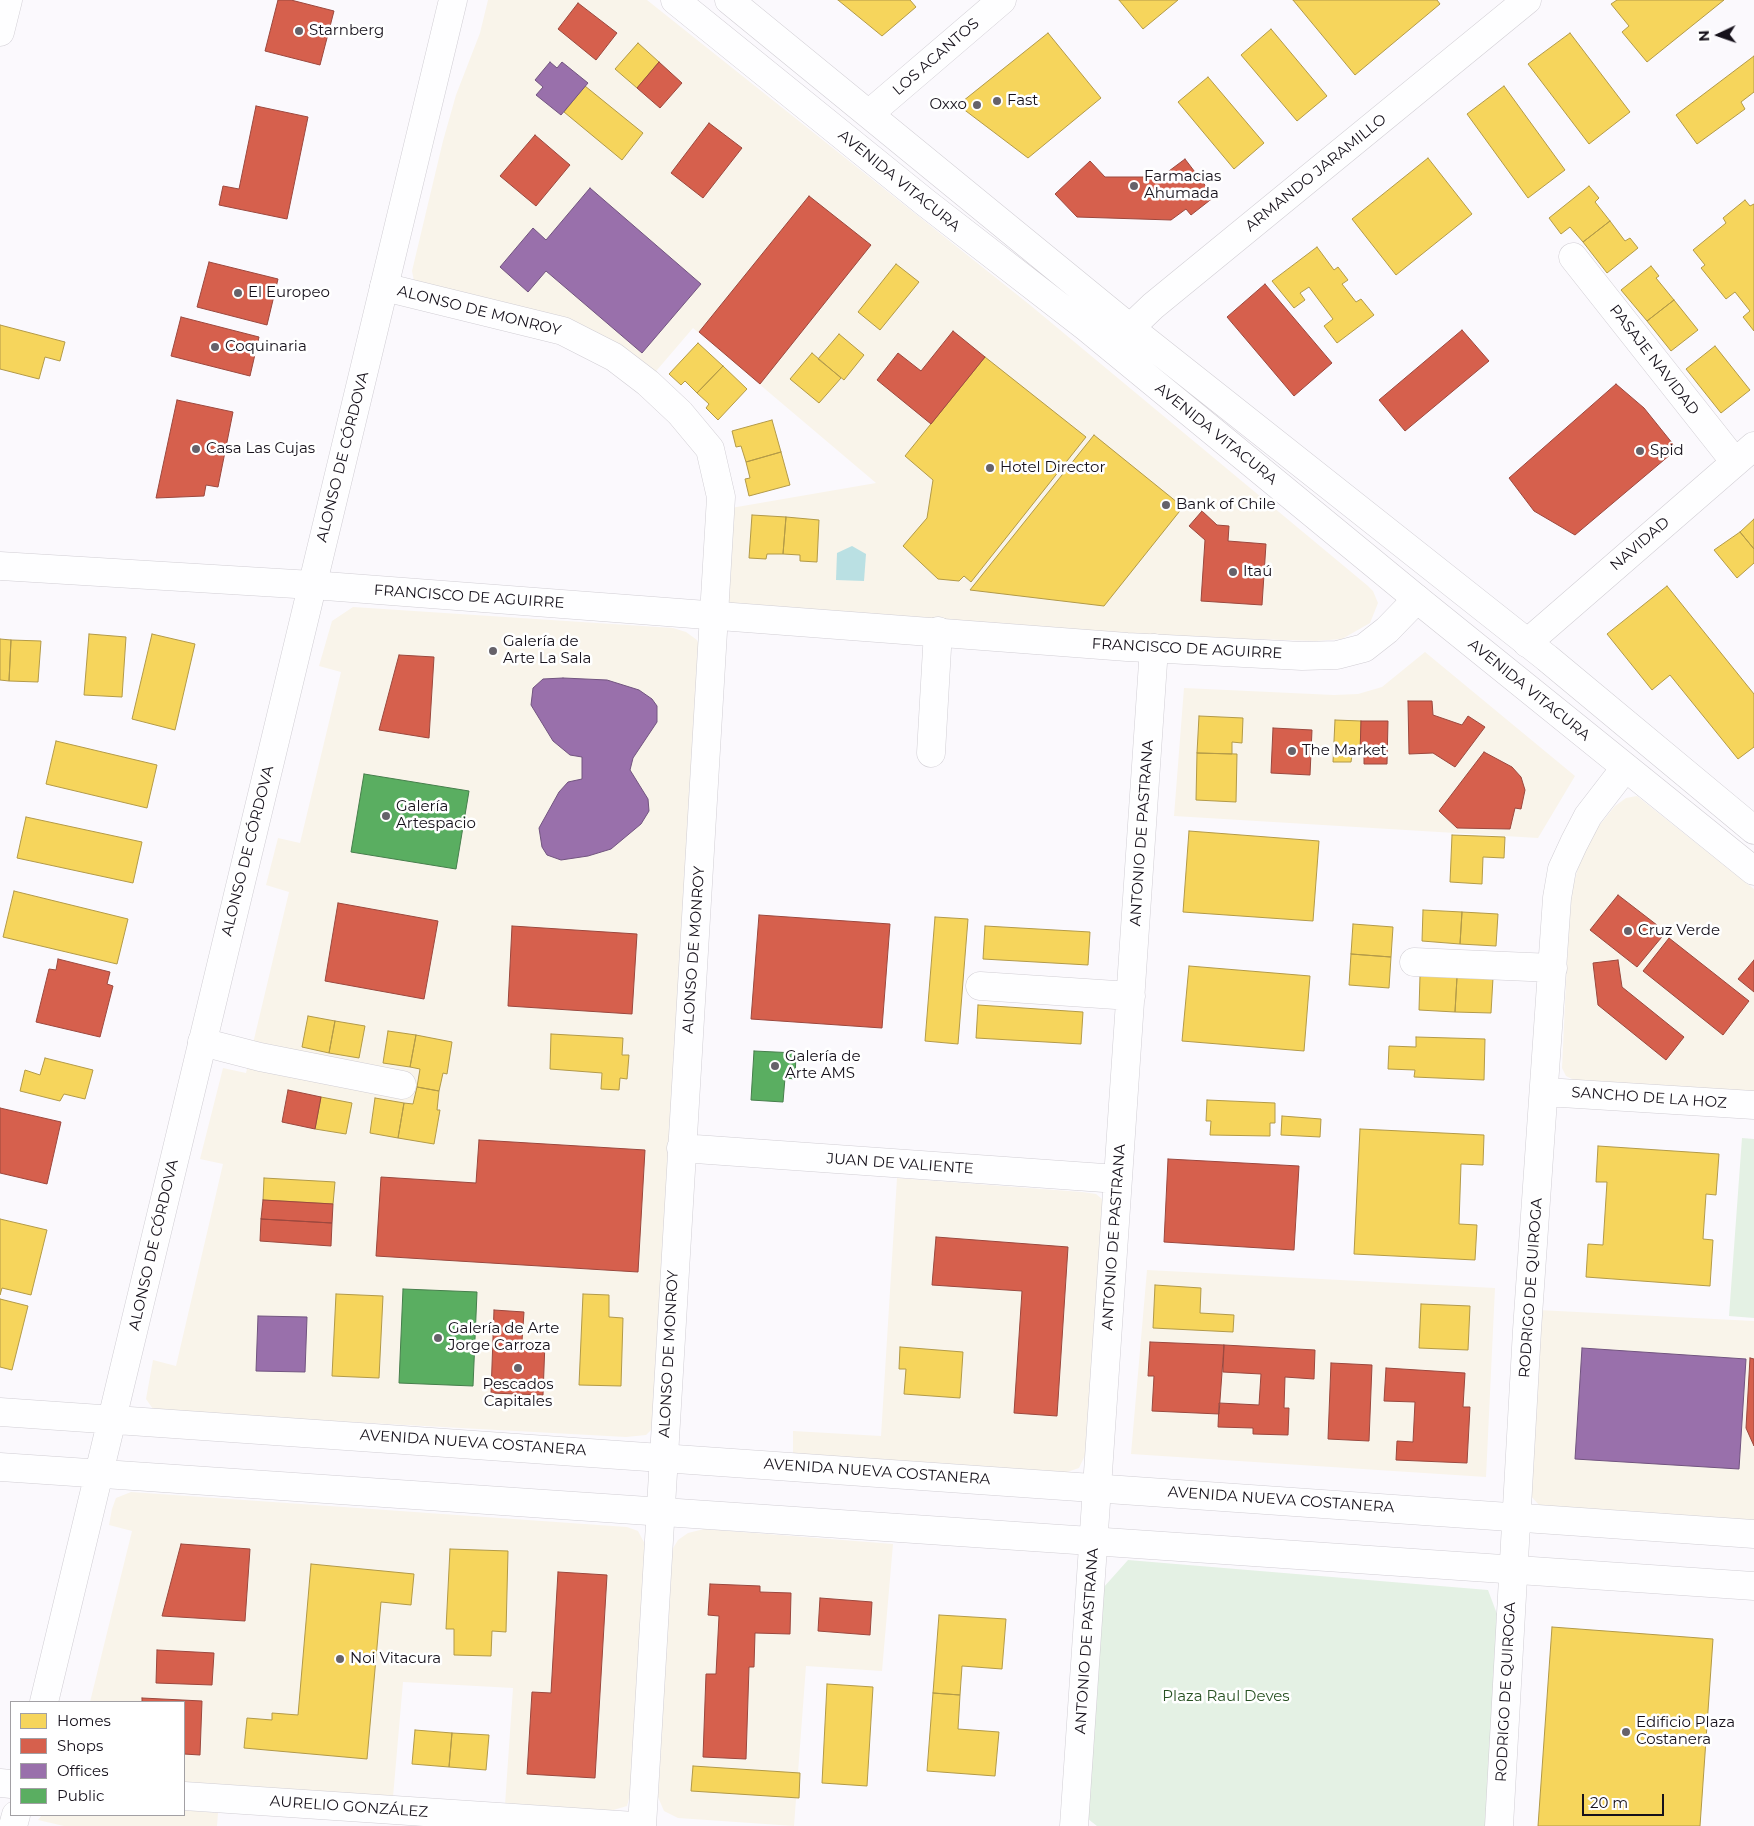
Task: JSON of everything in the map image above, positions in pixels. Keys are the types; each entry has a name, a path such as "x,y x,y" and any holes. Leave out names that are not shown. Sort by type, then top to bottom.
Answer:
{"street":[{"path":"0,32 8,0"},
{"name":"ALONSO DE CÓRDOVA","path":"44,1701 453,0"},
{"name":"AVENIDA VITACURA","path":"675,0 926,203 1121,357 1416,599 1754,871"},
{"name":"AVENIDA VITACURA","path":"729,0 1130,328 1527,643 1754,830"},
{"name":"LOS ACANTOS","path":"870,114 1002,0"},
{"name":"ARMANDO JARAMILLO","path":"1121,357 1123,342 1130,328 1153,306 1527,0"},
{"name":"PASAJE NAVIDAD","path":"1573,257 1745,454"},
{"name":"ALONSO DE MONROY","path":"384,287 563,331 614,357 648,383 680,413 710,448 721,497 716,615 681,1148 642,1826"},
{"name":"NAVIDAD","path":"1527,643 1745,454"},
{"name":"FRANCISCO DE AGUIRRE","path":"0,566 312,585 1154,648 1337,655 1364,648 1387,630 1416,599"},
{"path":"931,753 938,631"},
{"path":"1472,643 1500,650 1514,648 1527,643"},
{"name":"ANTONIO DE PASTRANA","path":"1074,1826 1154,648"},
{"name":"RODRIGO DE QUIROGA","path":"1499,1826 1516,1517 1557,898 1562,870 1588,816 1625,768"},
{"path":"1414,962 1553,968"},
{"path":"980,986 1131,996"},
{"path":"202,1042 260,1057 402,1085"},
{"name":"SANCHO DE LA HOZ","path":"1545,1092 1754,1105"},
{"name":"JUAN DE VALIENTE","path":"681,1148 1118,1179"},
{"name":"AVENIDA NUEVA COSTANERA","path":"0,1412 113,1418 1754,1534"},
{"path":"0,1468 1754,1586"},
{"name":"AURELIO GONZÁLEZ","path":"185,1796 634,1826"}],"shaded area":[{"path":"488,0 647,0 1030,305 1368,586 1373,591 1378,603 1370,623 1342,639 1316,641 1152,636 733,604 729,602 727,598 731,508 876,483 693,328 651,377 414,281 412,271 443,141 456,95 480,33"},
{"path":"353,607 673,628 686,632 697,640 703,655 654,1417 652,1429 646,1435 626,1437 167,1412 153,1409 146,1399 153,1360 176,1366 223,1164 200,1159 223,1068 246,1073 289,892 266,885 278,838 300,843 341,672 319,666 332,621"},
{"path":"1425,652 1575,776 1538,838 1174,816 1184,688 1334,695 1358,694 1382,687"},
{"path":"1637,796 1754,889 1754,1094 1578,1082 1566,1076 1562,1068 1570,896 1580,861 1593,833 1615,806 1626,798"},
{"path":"897,1178 1082,1192 1096,1194 1102,1199 1106,1208 1088,1449 1079,1468 1064,1473 793,1455 793,1431 881,1436"},
{"path":"1147,1270 1495,1288 1486,1477 1131,1454"},
{"path":"1538,1310 1754,1321 1754,1521 1553,1508 1539,1505 1529,1494"},
{"path":"131,1492 627,1527 638,1531 647,1548 630,1795 627,1806 610,1811 505,1805 513,1688 403,1682 393,1797 185,1784 185,1701 90,1701 132,1531 109,1525 116,1498"},
{"path":"704,1529 893,1544 882,1671 806,1666 794,1826 678,1818 664,1811 658,1797 672,1550 678,1540 688,1533"},
{"path":"185,1810 218,1813 217,1826 64,1826 38,1820 41,1816 185,1816"}],"green space":[{"path":"1742,1138 1754,1139 1754,1318 1729,1316"},
{"name":"Plaza Raul Deves","path":"1128,1560 1488,1590 1497,1614 1487,1826 1097,1826 1088,1819 1103,1588"}],"water":[{"path":"852,546 866,554 864,581 836,580 837,553"}],"building: Homes":[{"path":"838,0 910,0 916,7 882,36"},
{"path":"1119,0 1178,0 1143,29"},
{"path":"1293,0 1437,0 1440,4 1355,75"},
{"path":"1617,0 1724,0 1647,62 1622,32 1629,26 1611,4"},
{"path":"1271,29 1327,96 1297,121 1241,55"},
{"path":"1048,33 1101,98 1028,158 958,105"},
{"path":"1570,33 1630,112 1589,144 1528,64"},
{"path":"638,43 659,62 637,88 615,69"},
{"path":"1754,56 1754,92 1741,102 1745,109 1697,144 1676,115"},
{"path":"1208,77 1264,143 1234,169 1178,102"},
{"path":"585,86 643,133 622,160 564,112"},
{"path":"1504,86 1565,170 1528,198 1467,114"},
{"path":"1428,158 1472,214 1396,275 1352,219"},
{"path":"1589,186 1599,198 1595,202 1610,221 1583,242 1570,227 1561,234 1549,218"},
{"path":"1745,200 1750,206 1754,204 1754,331 1743,317 1750,311 1735,292 1726,299 1701,268 1705,265 1693,250 1726,223 1723,218"},
{"path":"1610,221 1625,241 1630,238 1638,248 1607,273 1583,242"},
{"path":"1317,247 1334,270 1338,267 1348,280 1342,284 1356,302 1361,299 1374,315 1337,343 1324,326 1333,319 1309,287 1300,293 1305,300 1294,308 1272,281"},
{"path":"896,264 919,282 880,330 858,312"},
{"path":"1651,266 1659,276 1656,278 1674,300 1647,321 1621,290"},
{"path":"1674,300 1698,330 1671,351 1647,321"},
{"path":"0,325 65,342 60,361 45,357 39,379 0,369"},
{"path":"839,334 864,355 844,380 818,359"},
{"path":"698,343 723,366 697,393 685,381 681,385 669,374"},
{"path":"1715,346 1750,390 1721,413 1686,369"},
{"path":"812,353 841,378 819,403 790,379"},
{"name":"Hotel Director","path":"985,357 1086,437 971,582 964,576 959,581 938,579 903,546 927,518 933,480 905,456"},
{"path":"723,366 747,389 718,420 706,408 709,404 697,393"},
{"path":"772,420 781,452 746,462 741,446 736,447 732,431"},
{"path":"1094,435 1183,507 1104,606 970,590"},
{"path":"781,452 790,485 749,496 745,479 750,478 746,462"},
{"path":"752,515 786,517 783,554 767,554 766,559 749,558"},
{"path":"786,517 819,520 817,562 800,561 800,555 783,554"},
{"path":"1754,519 1754,549 1740,532"},
{"path":"1740,532 1754,549 1754,563 1737,578 1714,550"},
{"path":"1667,586 1754,694 1754,747 1738,759 1670,675 1652,690 1607,634"},
{"path":"89,634 126,637 122,697 84,695"},
{"path":"152,634 195,644 175,730 132,719"},
{"path":"0,639 11,640 9,681 0,680"},
{"path":"11,640 41,641 38,682 9,681"},
{"path":"1199,716 1243,718 1242,743 1232,742 1232,754 1197,753"},
{"path":"1335,720 1361,721 1360,755 1352,755 1351,762 1333,762"},
{"path":"56,741 157,765 147,808 46,784"},
{"path":"1197,753 1237,754 1236,802 1196,800"},
{"path":"26,817 142,842 133,883 17,858"},
{"path":"1189,831 1319,841 1313,921 1183,912"},
{"path":"1452,835 1505,837 1504,858 1483,857 1482,884 1450,882"},
{"path":"14,891 128,919 117,964 3,937"},
{"path":"1423,910 1462,912 1460,944 1422,941"},
{"path":"1462,912 1498,914 1496,946 1460,944"},
{"path":"935,917 968,919 958,1044 925,1041"},
{"path":"1353,924 1393,927 1391,957 1351,954"},
{"path":"985,926 1090,932 1088,965 983,959"},
{"path":"1351,954 1391,957 1389,988 1349,985"},
{"path":"1189,966 1310,976 1304,1051 1182,1041"},
{"path":"1420,976 1457,977 1455,1012 1419,1010"},
{"path":"1457,977 1493,978 1491,1013 1455,1012"},
{"path":"978,1005 1083,1012 1081,1044 976,1038"},
{"path":"308,1016 335,1021 329,1053 302,1047"},
{"path":"335,1021 365,1026 359,1058 329,1053"},
{"path":"388,1031 416,1035 410,1067 383,1063"},
{"path":"551,1034 623,1038 622,1055 629,1055 627,1079 620,1078 619,1090 601,1089 602,1073 550,1069"},
{"path":"416,1035 452,1042 447,1074 443,1073 439,1091 417,1087 420,1069 410,1067"},
{"path":"1416,1037 1485,1039 1484,1080 1414,1077 1415,1070 1388,1069 1389,1046 1416,1047"},
{"path":"45,1058 93,1070 85,1099 64,1094 60,1101 20,1091 25,1070 40,1075"},
{"path":"417,1087 439,1091 437,1110 440,1110 434,1144 398,1138 404,1103 413,1104"},
{"path":"321,1097 352,1103 346,1134 315,1129"},
{"path":"375,1098 404,1103 398,1138 370,1133"},
{"path":"1207,1100 1275,1103 1275,1123 1270,1123 1270,1136 1210,1135 1211,1121 1206,1121"},
{"path":"1282,1116 1321,1119 1320,1137 1281,1135"},
{"path":"1360,1129 1484,1135 1483,1165 1461,1164 1459,1224 1477,1225 1475,1260 1354,1254"},
{"path":"1598,1146 1719,1154 1716,1195 1706,1194 1703,1239 1713,1240 1710,1286 1586,1277 1588,1244 1603,1245 1607,1182 1596,1182"},
{"path":"264,1178 335,1182 333,1204 263,1200"},
{"path":"0,1219 47,1230 31,1295 2,1288 0,1295"},
{"path":"1155,1285 1201,1288 1200,1313 1234,1315 1233,1332 1153,1328"},
{"path":"336,1294 383,1296 379,1378 332,1376"},
{"path":"583,1294 609,1295 609,1317 623,1318 621,1386 579,1385"},
{"path":"0,1299 28,1306 12,1370 0,1367"},
{"path":"1421,1304 1470,1306 1468,1350 1419,1348"},
{"path":"900,1347 963,1352 960,1398 904,1394 906,1369 899,1369"},
{"path":"450,1549 508,1551 506,1632 492,1631 491,1656 454,1655 454,1629 446,1629"},
{"name":"Noi Vitacura","path":"311,1564 414,1574 411,1605 381,1602 367,1759 244,1748 247,1718 272,1720 272,1713 298,1715"},
{"path":"939,1615 1006,1619 1002,1669 962,1666 960,1695 933,1693"},
{"name":"Edificio Plaza Costanera","path":"1552,1627 1713,1639 1700,1826 1538,1826"},
{"path":"827,1684 873,1687 867,1786 822,1783"},
{"path":"933,1693 960,1695 958,1729 999,1732 995,1776 927,1771"},
{"path":"415,1730 452,1733 449,1767 412,1764"},
{"path":"452,1733 489,1735 486,1770 449,1767"},
{"path":"693,1766 800,1773 799,1798 691,1791"}],"building: Shops":[{"name":"Starnberg","path":"278,0 291,0 334,11 320,65 265,51"},
{"path":"578,3 617,33 596,60 558,29"},
{"path":"659,62 682,83 660,108 637,88"},
{"path":"256,106 308,117 287,219 219,205 223,186 239,189"},
{"path":"709,123 742,148 703,198 671,173"},
{"path":"535,135 570,165 536,206 500,176"},
{"name":"Farmacias Ahumada","path":"1185,159 1214,197 1191,215 1186,209 1171,220 1077,217 1055,194 1090,161 1105,177 1161,177"},
{"path":"809,196 871,245 760,384 699,332"},
{"name":"El Europeo","path":"209,262 278,279 267,325 197,307"},
{"path":"1265,284 1332,363 1294,396 1227,317"},
{"name":"Coquinaria","path":"181,317 259,337 250,376 171,356"},
{"path":"1462,330 1489,361 1405,431 1379,400"},
{"path":"953,331 985,357 931,424 877,380 898,353 921,371"},
{"path":"1616,384 1644,408 1677,449 1575,535 1534,511 1509,478"},
{"name":"Casa Las Cujas","path":"177,400 233,412 218,487 206,485 204,496 156,498"},
{"name":"Itaú","path":"1202,511 1217,525 1229,526 1228,541 1266,544 1262,605 1201,601 1205,540 1189,526"},
{"path":"399,655 434,657 429,738 379,730"},
{"path":"1408,701 1432,701 1433,715 1462,725 1468,716 1485,727 1455,767 1433,753 1409,754"},
{"path":"1361,721 1388,721 1387,764 1364,764 1364,756 1360,755"},
{"name":"The Market","path":"1273,728 1312,730 1310,775 1271,773"},
{"path":"1484,752 1512,767 1521,777 1525,790 1521,809 1515,808 1510,829 1457,828 1439,811"},
{"name":"Cruz Verde","path":"1618,895 1666,932 1637,967 1590,930"},
{"path":"338,903 438,921 424,999 325,981"},
{"path":"759,915 890,924 882,1028 751,1019"},
{"path":"512,926 637,934 632,1014 508,1006"},
{"path":"1669,938 1749,1001 1723,1035 1643,971"},
{"path":"58,959 110,972 107,984 113,986 100,1037 36,1022 49,969 56,970"},
{"path":"1618,960 1622,987 1684,1037 1666,1060 1598,1005 1593,963"},
{"path":"1754,960 1754,992 1738,979"},
{"path":"288,1090 321,1097 315,1129 282,1122"},
{"path":"0,1108 61,1122 47,1184 0,1173"},
{"path":"479,1140 645,1150 638,1272 376,1256 381,1177 476,1183"},
{"path":"1168,1159 1299,1166 1294,1250 1164,1242"},
{"path":"263,1200 333,1204 332,1223 261,1219"},
{"path":"261,1219 332,1223 331,1246 260,1241"},
{"path":"936,1237 1068,1247 1057,1416 1014,1413 1022,1291 932,1285"},
{"name":"Pescados Capitales","path":"494,1310 524,1312 522,1341 545,1342 543,1395 491,1393"},
{"path":"1150,1342 1224,1345 1219,1414 1152,1411 1154,1376 1148,1376"},
{"path":"1224,1345 1315,1350 1314,1379 1285,1377 1284,1408 1289,1408 1288,1435 1253,1434 1253,1428 1218,1427 1219,1403 1259,1405 1261,1374 1223,1372"},
{"path":"1750,1358 1754,1359 1754,1446 1746,1428"},
{"path":"1331,1363 1372,1365 1369,1441 1328,1439"},
{"path":"1386,1368 1465,1373 1463,1407 1470,1407 1467,1463 1396,1460 1397,1441 1413,1442 1415,1402 1384,1401"},
{"path":"181,1544 250,1549 245,1621 162,1616"},
{"path":"558,1572 607,1575 595,1778 527,1774 532,1692 551,1693"},
{"path":"710,1584 760,1586 760,1592 791,1593 790,1634 755,1633 754,1667 749,1667 746,1759 703,1757 706,1674 716,1674 719,1616 708,1615"},
{"path":"820,1598 872,1602 870,1635 818,1631"},
{"path":"157,1650 214,1653 212,1685 156,1683"},
{"path":"142,1698 202,1701 200,1755 185,1754 185,1701 142,1701"}],"building: Offices":[{"path":"550,62 557,68 562,62 588,83 561,115 536,95 543,87 535,80"},
{"path":"590,188 701,284 642,353 546,271 528,292 500,267 533,228 546,240"},
{"path":"543,679 607,680 639,690 652,699 657,706 657,722 633,758 630,770 648,799 649,811 641,824 611,849 588,856 561,860 547,855 542,847 539,828 559,792 568,782 582,779 582,757 570,755 553,741 531,705 533,688"},
{"path":"258,1316 307,1317 305,1372 256,1371"},
{"path":"1582,1348 1746,1359 1739,1469 1575,1459"}],"building: Public":[{"path":"364,774 469,791 456,869 351,852"},
{"name":"Galería de Arte AMS","path":"754,1051 796,1053 795,1079 785,1078 783,1102 751,1100"},
{"name":"Galería de Arte Jorge Carroza","path":"403,1289 477,1292 473,1386 399,1383"}],"place":[{"name":"Starnberg","path":"299,31"},
{"name":"Fast","path":"997,101"},
{"name":"Oxxo","path":"977,105"},
{"name":"Farmacias Ahumada","path":"1134,186"},
{"name":"El Europeo","path":"238,293"},
{"name":"Coquinaria","path":"215,347"},
{"name":"Casa Las Cujas","path":"196,449"},
{"name":"Spid","path":"1640,451"},
{"name":"Hotel Director","path":"990,468"},
{"name":"Bank of Chile","path":"1166,505"},
{"name":"Itaú","path":"1233,572"},
{"name":"Galería de Arte La Sala","path":"493,651"},
{"name":"The Market","path":"1292,751"},
{"name":"Galería Artespacio","path":"386,816"},
{"name":"Cruz Verde","path":"1628,931"},
{"name":"Galería de Arte AMS","path":"775,1066"},
{"name":"Galería de Arte Jorge Carroza","path":"438,1338"},
{"name":"Pescados Capitales","path":"518,1368"},
{"name":"Noi Vitacura","path":"340,1659"},
{"name":"Edificio Plaza Costanera","path":"1626,1732"}]}
